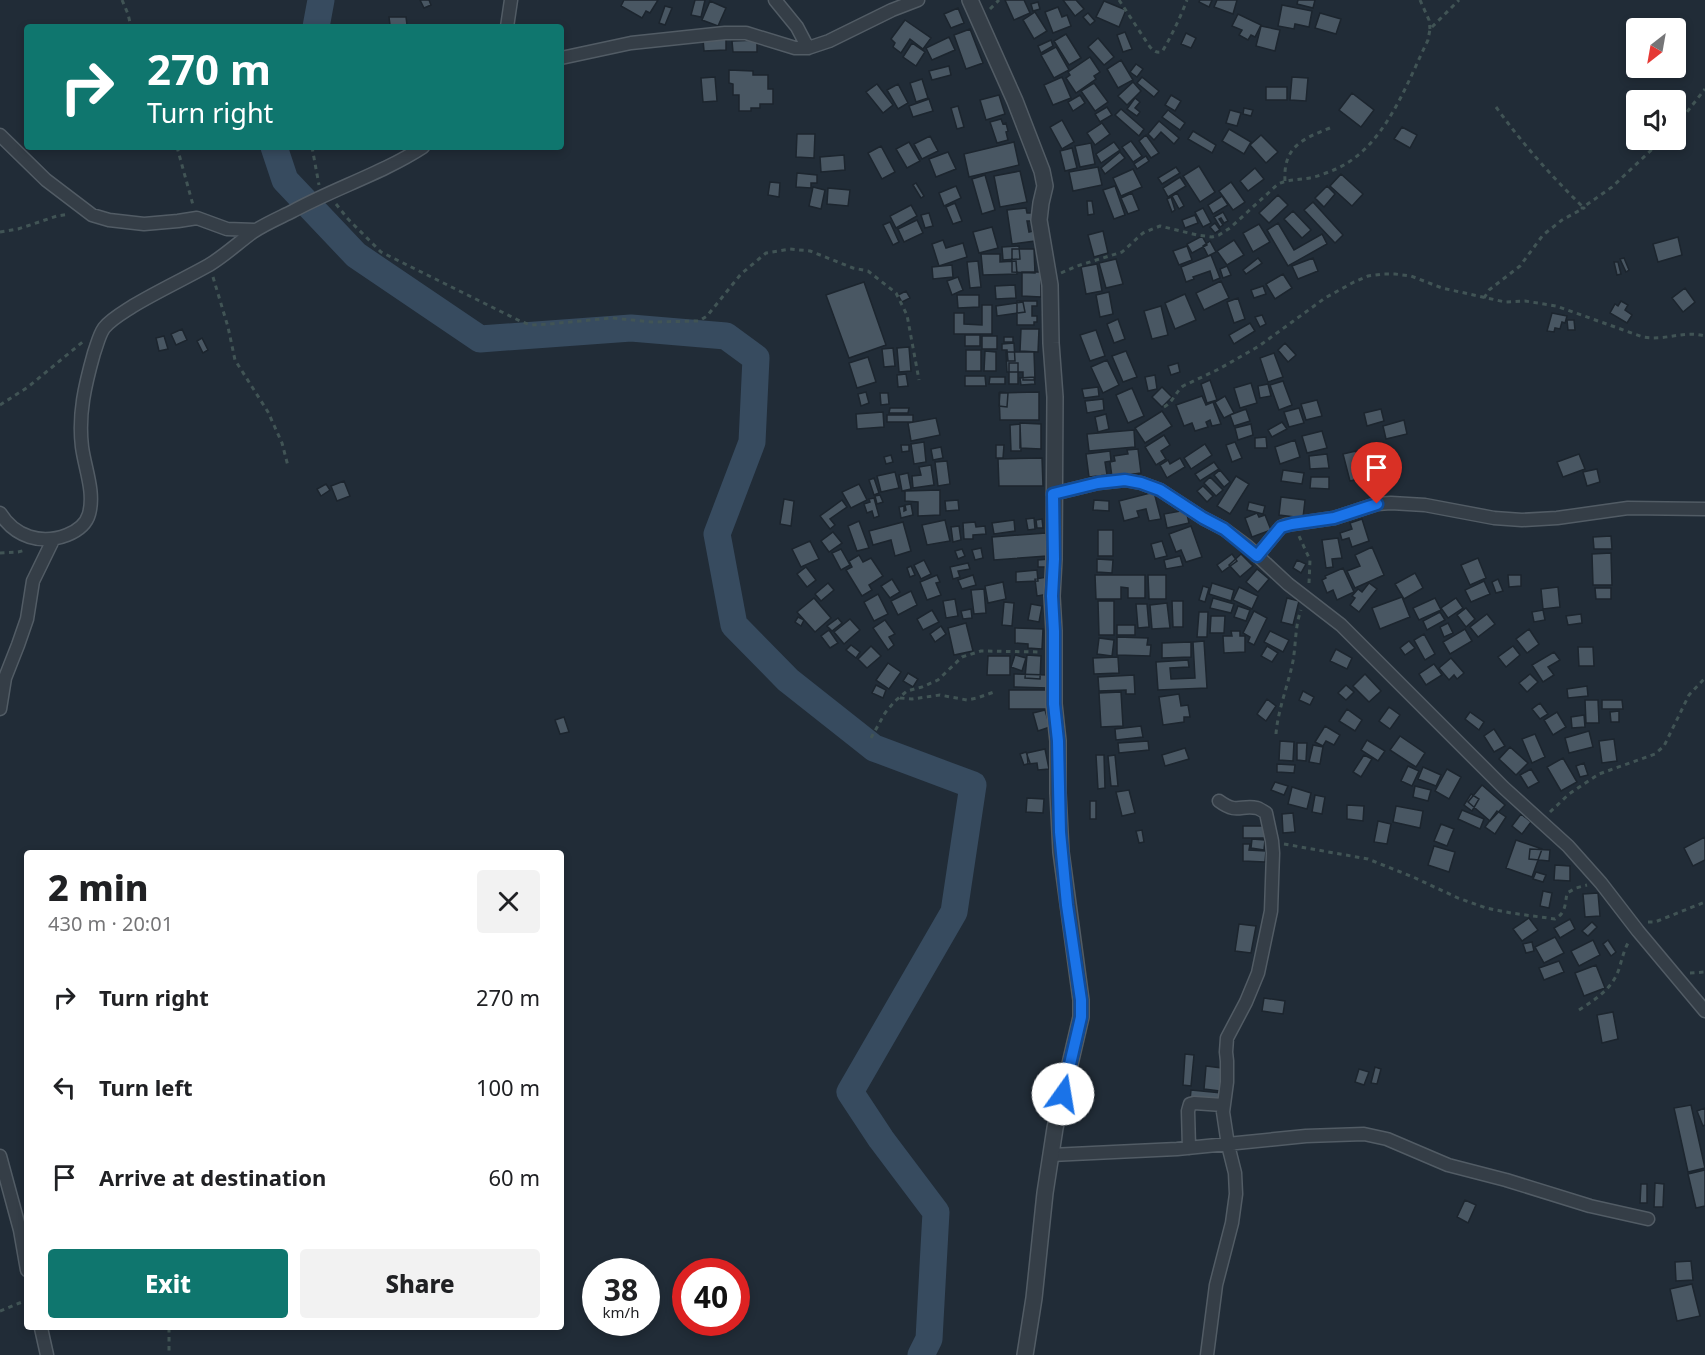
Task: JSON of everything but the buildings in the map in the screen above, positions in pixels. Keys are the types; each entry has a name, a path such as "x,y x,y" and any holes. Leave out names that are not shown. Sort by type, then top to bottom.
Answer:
{"street":[{"path":"507,24 510,0"},
{"path":"775,0 797,27 808,48"},
{"path":"564,57 631,43 724,33 746,33 795,48 808,48 829,41 918,0"},
{"path":"970,0 1015,101 1042,171 1045,186 1040,220 1050,285 1055,397 1052,596 1054,704 1058,741 1061,852 1081,1000 1081,1017 1055,1128 1025,1355"},
{"path":"0,135 46,180 92,215 109,220 144,224 197,218 227,229 255,230"},
{"path":"0,513 7,523 21,532 43,540 53,540 75,531 87,519 90,492 82,447 81,407 93,359 104,328 166,286 211,264 255,230 418,150"},
{"path":"1053,494 1098,483 1125,480 1141,483 1160,490 1224,529 1288,584 1341,625 1444,729 1541,823 1568,846 1705,1011"},
{"path":"1257,556 1281,527 1334,518 1377,504 1425,505 1494,518 1522,520 1557,518 1628,508 1705,509"},
{"path":"0,709 5,678 27,619 33,581 53,540"},
{"path":"1207,1355 1216,1285 1229,1239 1235,1202 1235,1173 1228,1145 1223,1105 1227,1082 1227,1038 1246,1002 1263,955 1270,911 1274,853 1266,813 1256,808 1227,807 1219,801"},
{"path":"1189,1148 1188,1111 1190,1104 1223,1105"},
{"path":"1051,1155 1189,1148 1306,1136 1364,1134 1387,1138 1448,1165 1590,1206 1647,1219"},
{"path":"0,1156 24,1252"},
{"path":"41,1330 46,1355"}],"path":[{"path":"123,0 130,24"},
{"path":"1119,0 1150,47 1158,53 1162,52 1167,43 1187,0"},
{"path":"1050,285 1062,273 1077,266 1122,252 1143,233 1160,226 1197,235 1212,237 1219,235 1230,228 1267,192 1285,181 1313,177 1339,168 1362,151 1375,139 1394,110 1428,40 1429,20 1420,0"},
{"path":"1430,29 1460,0"},
{"path":"1686,114 1703,94 1705,88"},
{"path":"1496,107 1518,138 1584,208"},
{"path":"1285,181 1284,169 1290,152 1313,135 1330,128"},
{"path":"178,150 197,218"},
{"path":"313,150 321,196 381,252 530,325 612,318 652,322 699,321 707,316 741,274 766,253 790,249 810,251 868,271 896,294 907,315 919,380"},
{"path":"1484,298 1489,290 1520,267 1543,235 1612,187 1651,150"},
{"path":"0,232 27,227 57,216 92,215"},
{"path":"211,264 235,360 268,412 282,443 288,466"},
{"path":"1164,407 1170,404 1183,386 1259,346 1325,298 1368,276 1395,274 1411,276 1442,288 1484,298 1556,306 1654,339 1680,334 1705,336"},
{"path":"0,405 28,387 80,343 104,328"},
{"path":"1276,734 1277,718 1293,661 1296,626 1310,575 1311,560 1292,524"},
{"path":"871,738 892,704 907,691 938,680 962,657 981,651 1054,652"},
{"path":"1541,823 1557,804 1585,782 1615,767 1655,754 1664,746 1689,695 1705,678"},
{"path":"900,698 912,699 939,695 967,700 994,692"},
{"path":"1272,841 1362,857 1472,903 1522,915 1558,918 1565,908 1567,893 1570,890 1601,883"},
{"path":"1579,1010 1607,990 1615,978 1625,947 1636,928 1705,902"},
{"path":"0,1311 24,1301"},
{"path":"169,1330 169,1355"}],"waterway":[{"path":"317,24 321,0"},
{"path":"275,150 285,180 356,255 480,339 631,328 726,336 756,358 752,442 717,534 734,625 788,680 874,748 973,785 954,912 850,1092 881,1139 936,1212 929,1339 921,1355"}],"route":[{"path":"1063,1094 1081,1017 1081,1000 1061,852 1058,741 1054,704 1053,494 1098,483 1125,480 1141,483 1160,490 1224,529 1257,556 1281,527 1334,518 1377,504"}]}
